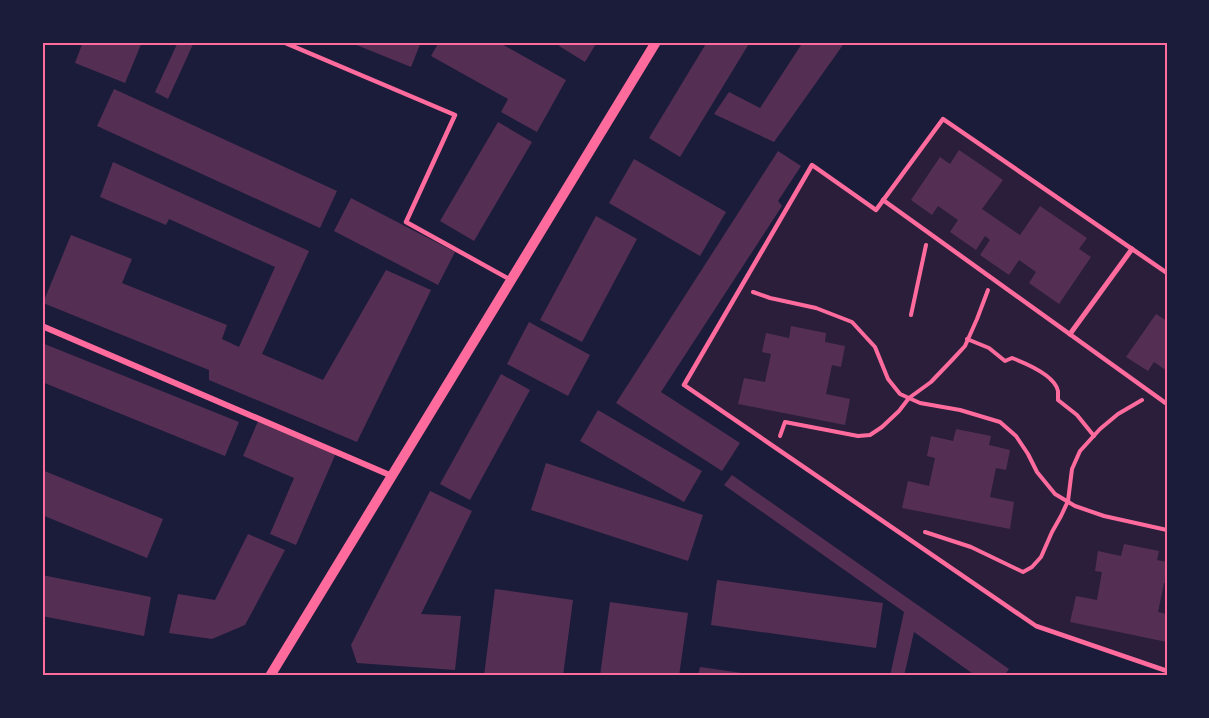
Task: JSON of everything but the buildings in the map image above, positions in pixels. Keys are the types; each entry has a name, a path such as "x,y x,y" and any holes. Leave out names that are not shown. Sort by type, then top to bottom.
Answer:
{"street":[{"path":"270,676 657,42"},
{"path":"1070,334 1132,249"},
{"path":"42,326 392,476"}],"lane":[{"path":"283,42 455,115 406,222 511,280"},
{"path":"1167,273 943,119 876,210 812,165 684,385 1036,626 1167,671"},
{"path":"883,200 1167,404"}],"path":[{"path":"911,315 929,233"},
{"path":"777,448 785,422 858,436 870,435 882,427 909,398 931,382 964,346 992,278"},
{"path":"742,284 756,294 816,308 852,322 875,347 888,379 900,394 928,406 960,410 1000,422 1016,436 1037,472 1055,494 1075,506 1104,516 1167,530"},
{"path":"967,339 989,348 1005,362 1012,358 1036,368 1054,384 1058,390 1058,400 1077,415 1094,436"},
{"path":"895,530 902,525 971,547 1023,572 1041,558 1061,516 1068,501 1072,469 1080,452 1118,414 1153,394"}],"shaded area":[{"path":"943,119 1167,273 1167,671 1041,628 684,385 812,165 876,210"}]}
